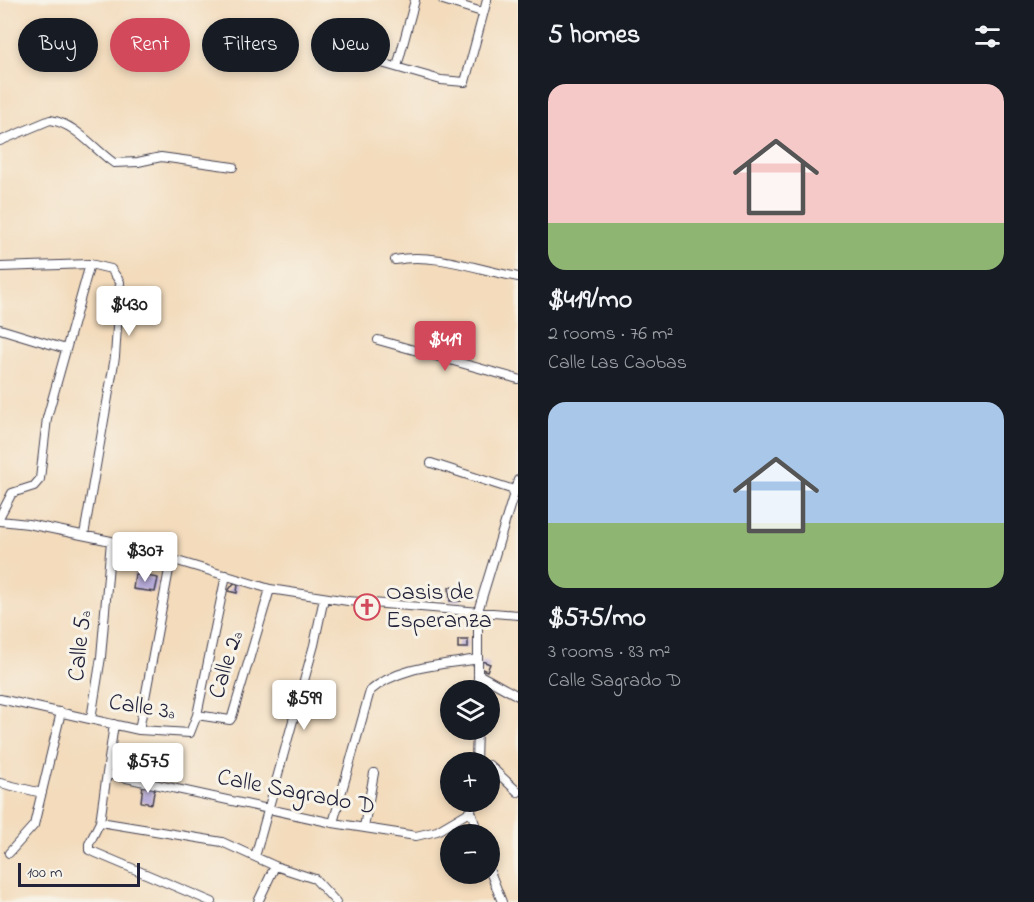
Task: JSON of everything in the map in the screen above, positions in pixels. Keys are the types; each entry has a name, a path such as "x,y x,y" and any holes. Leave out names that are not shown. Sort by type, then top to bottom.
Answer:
{"street":[{"path":"397,68 415,0"},
{"path":"443,0 482,12"},
{"path":"390,66 441,80 465,82 487,0"},
{"path":"0,141 50,120 68,125 114,163 138,162 161,157 233,167"},
{"path":"395,260 412,256 441,260 518,277"},
{"path":"0,516 12,493 34,486 40,479 47,418 90,264"},
{"path":"0,267 90,264 111,269 120,282 115,357 84,535"},
{"path":"0,329 66,349"},
{"path":"378,340 518,379"},
{"path":"431,463 516,491"},
{"path":"478,680 477,611 518,480"},
{"path":"0,521 111,541 270,589 324,598 518,615"},
{"name":"Calle 5ª","path":"91,719 101,657 111,541"},
{"path":"139,730 171,559"},
{"name":"Calle 3ª","path":"1,699 139,730 187,735 193,730 197,715 226,575"},
{"name":"Calle 2ª","path":"197,715 231,719 270,589"},
{"path":"255,857 315,645 324,598"},
{"path":"333,823 370,691 389,678 410,671 478,659"},
{"path":"478,674 518,696"},
{"path":"0,710 1,699"},
{"path":"9,853 34,825 62,712"},
{"path":"114,724 100,822 88,847 89,850 212,902"},
{"path":"364,827 374,773"},
{"name":"Calle Sagrado D","path":"108,774 333,823 416,836 426,834 469,812"},
{"path":"500,775 518,792"},
{"path":"0,783 42,793"},
{"path":"100,822 222,842 275,866 315,879 336,902"},
{"path":"258,902 275,866"},
{"path":"495,884 502,902"}],"building":[{"path":"135,574 158,578 155,592 133,589"},
{"path":"234,583 238,584 237,593 228,591"},
{"path":"449,587 461,587 461,601 450,601"},
{"name":"Oasis de Esperanza","path":"363,600 373,602 371,614 361,612"},
{"path":"458,640 468,640 468,648 458,648"},
{"path":"482,661 490,664 487,671 479,668"},
{"path":"143,784 155,786 152,804 141,802"}],"place":[{"name":"Oasis de Esperanza","path":"367,607"}]}
